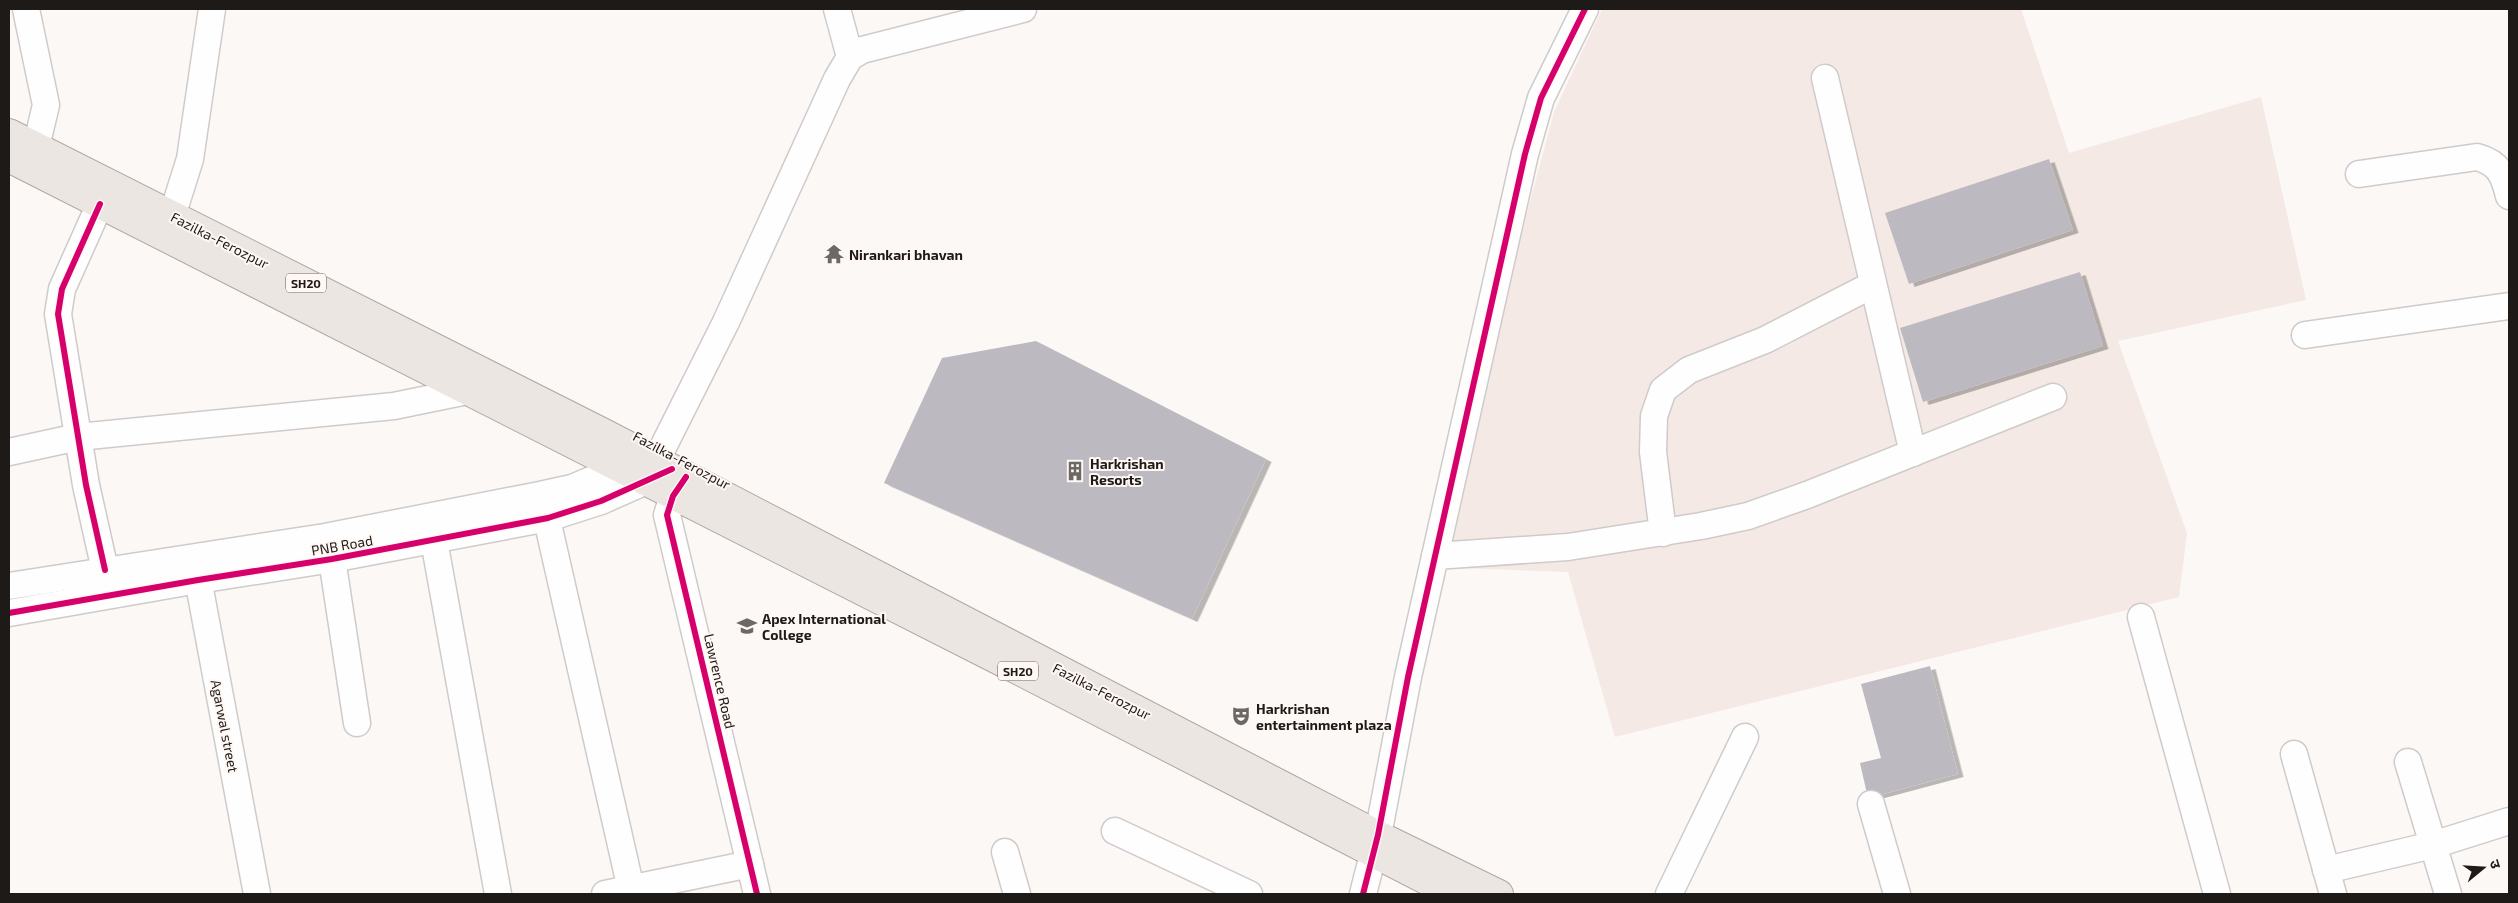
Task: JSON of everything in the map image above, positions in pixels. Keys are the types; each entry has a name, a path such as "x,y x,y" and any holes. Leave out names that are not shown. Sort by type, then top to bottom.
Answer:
{"main road":[{"name":"Fazilka-Ferozpur","path":"9,133 172,216 663,473 996,659 1375,844 1499,894"},
{"name":"Fazilka-Ferozpur","path":"9,158 620,468 663,473"},
{"name":"Fazilka-Ferozpur","path":"1375,844 1452,894"}],"street":[{"path":"26,9 46,105 36,147"},
{"path":"172,216 190,159 212,9"},
{"path":"837,9 850,57 875,46 1023,9"},
{"path":"1363,894 1434,556 1523,164 1541,98 1585,9"},
{"name":"Lawrence Road","path":"756,894 667,515 663,473 726,322 837,79 850,57"},
{"path":"1825,78 1872,285 1913,453"},
{"path":"2359,174 2477,157 2492,161 2505,180 2509,196"},
{"path":"100,204 58,302 58,314 86,485 105,570"},
{"path":"1663,532 1653,452 1654,416 1663,390 1689,370 1765,340 1872,285"},
{"path":"2305,335 2509,306"},
{"path":"9,452 78,437 349,412 420,402 467,391"},
{"path":"1434,556 1568,547 1748,516 2054,397"},
{"name":"PNB Road","path":"544,506 572,488 620,468"},
{"name":"PNB Road","path":"9,613 196,568 328,548 544,506 601,501 663,473"},
{"path":"544,506 557,573 631,889"},
{"path":"432,529 498,894"},
{"path":"328,548 356,723"},
{"name":"PNB Road","path":"9,586 105,570 196,568"},
{"name":"Agarwal street","path":"196,568 257,894"},
{"path":"2141,617 2217,894"},
{"path":"1669,894 1745,737"},
{"path":"2294,754 2329,882 2433,845 2509,822"},
{"path":"2408,762 2448,894"},
{"path":"1872,804 1897,894"},
{"path":"1115,830 1249,894"},
{"path":"1005,852 1017,894"},
{"path":"605,894 750,864"}],"shaded area":[{"path":"1602,9 2021,9 2069,153 2261,97 2306,300 2118,341 2187,533 2179,597 1615,737 1568,572 1432,567 1554,112"}],"building":[{"path":"2049,159 2073,230 1909,284 1885,213"},
{"path":"2080,272 2103,346 1923,402 1900,328"},
{"name":"Harkrishan Resorts","path":"1036,341 1266,459 1192,619 884,483 942,358"},
{"path":"1930,666 1958,774 1868,798 1860,763 1881,758 1861,684"}],"cycle path":[{"path":"1363,894 1378,835 1408,677 1525,154 1541,98 1585,9"},
{"path":"100,204 62,289 58,314 86,485 105,570"},
{"path":"9,613 332,559 548,518 601,501 672,469"},
{"path":"686,477 673,496 667,515 757,894"}],"place":[{"name":"Nirankari bhavan","path":"834,254"},
{"name":"Harkrishan Resorts","path":"1075,471"},
{"name":"Apex International College","path":"747,626"},
{"name":"Harkrishan entertainment plaza","path":"1241,716"}]}
